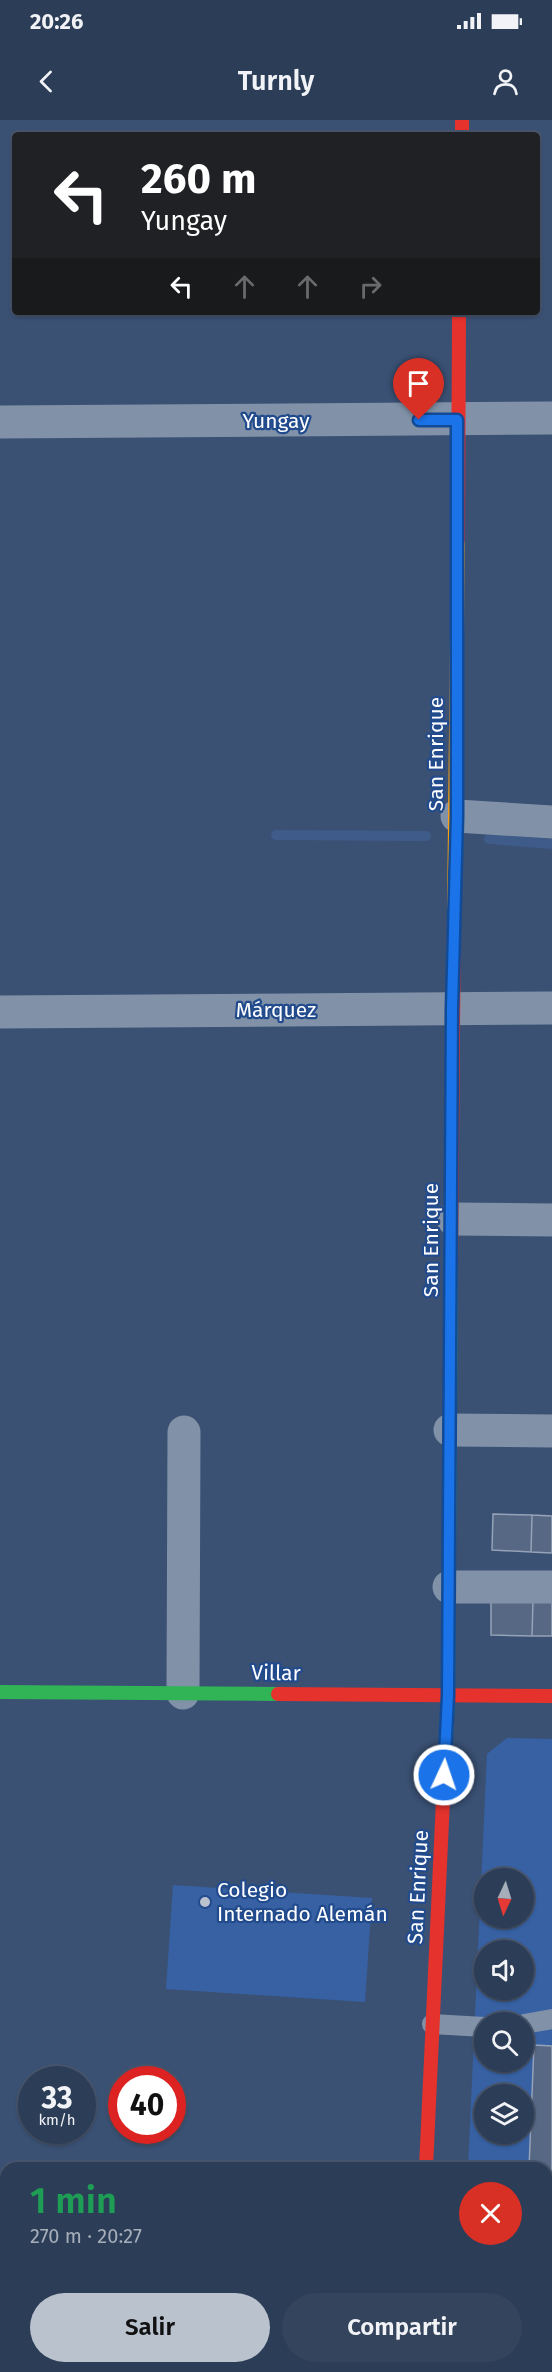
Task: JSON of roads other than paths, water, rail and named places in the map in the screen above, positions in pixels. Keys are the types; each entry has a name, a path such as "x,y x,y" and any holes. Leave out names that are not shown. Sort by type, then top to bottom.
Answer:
{"street":[{"name":"San Enrique","path":"426,2162 448,1696 453,1219 452,1008 457,816 459,315"},
{"name":"Yungay","path":"0,422 552,418"},
{"path":"457,816 552,822"},
{"name":"Márquez","path":"0,1012 552,1008"},
{"path":"453,1219 552,1220"},
{"path":"450,1430 552,1431"},
{"path":"183,1693 184,1432"},
{"path":"449,1587 552,1587"},
{"name":"Villar","path":"0,1692 552,1696"}],"lane":[{"path":"534,2022 552,2019"},
{"path":"432,2024 474,2026"}],"waterway":[{"path":"276,835 426,836"},
{"path":"489,839 552,844"}],"place":[{"name":"Colegio Internado Alemán","path":"205,1902"}]}
